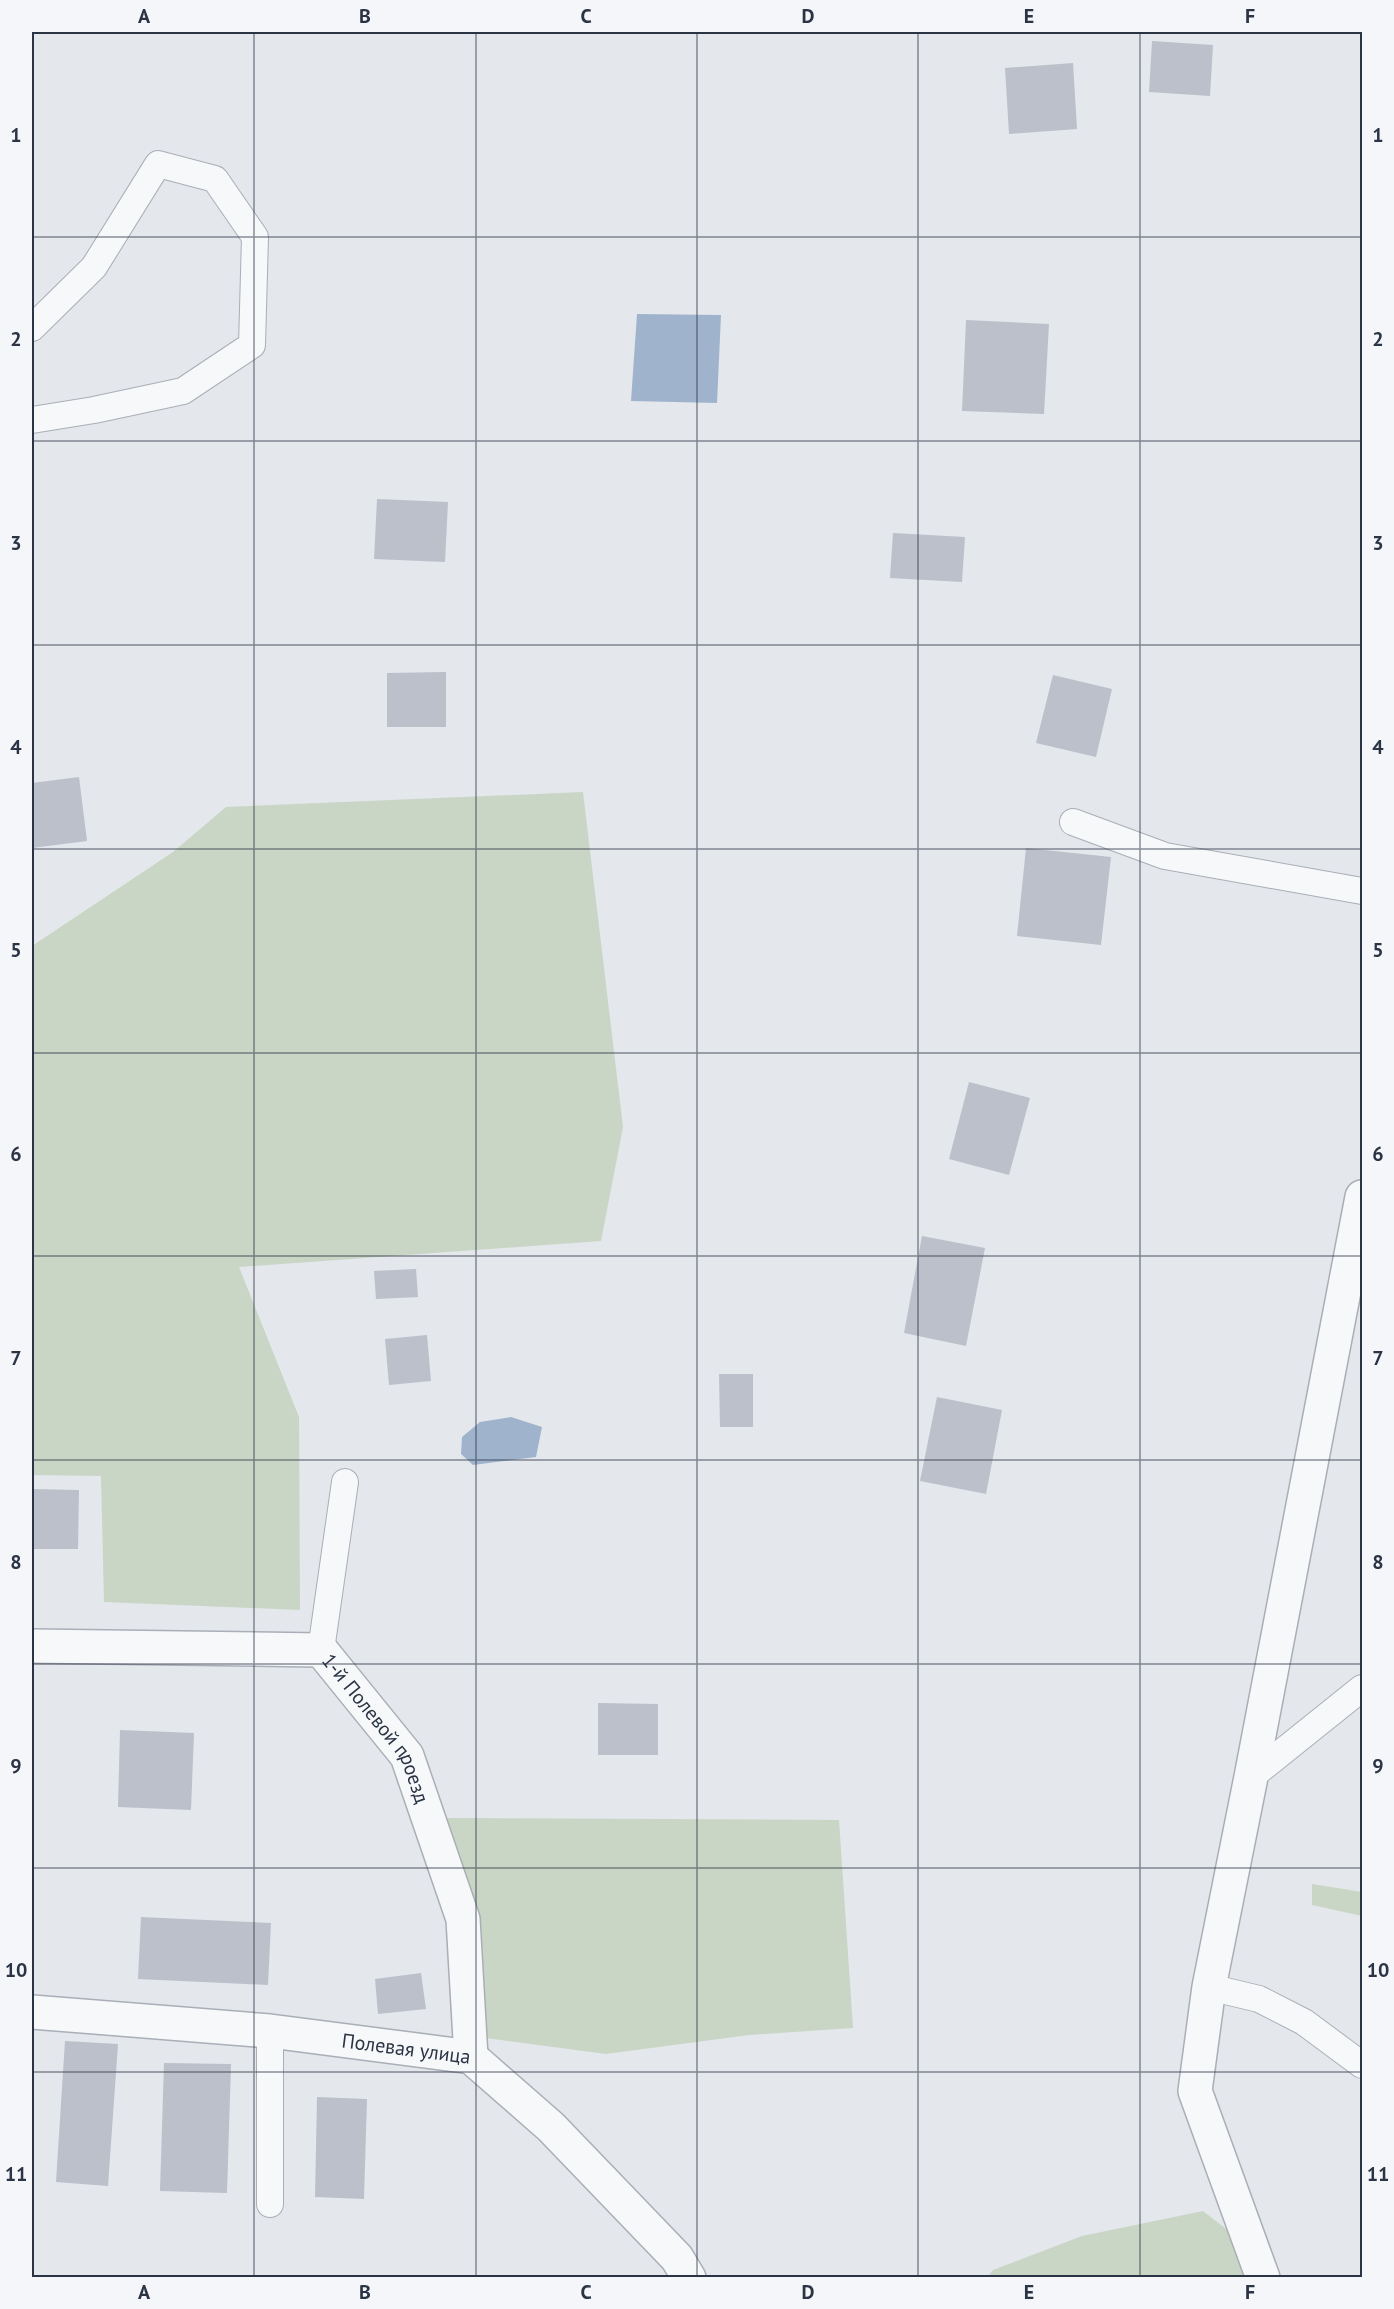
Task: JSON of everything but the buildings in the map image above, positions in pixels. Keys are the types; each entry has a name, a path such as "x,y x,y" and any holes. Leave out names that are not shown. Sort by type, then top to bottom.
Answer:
{"street":[{"path":"1263,2277 1195,2091 1209,1987 1362,1197"},
{"name":"1-й Полевой проезд","path":"32,1646 321,1650 407,1756 464,1919 471,2057"},
{"name":"Полевая улица","path":"32,2012 270,2031 471,2057 551,2127 677,2258 689,2277"}],"lane":[{"path":"32,328 94,267 158,164 215,179 255,237 252,345 183,391 94,410 32,420"},
{"path":"1073,822 1165,856 1362,891"},
{"path":"321,1650 345,1482"},
{"path":"1251,1777 1362,1688"},
{"path":"1209,1987 1260,1999 1304,2022 1362,2065"},
{"path":"270,2031 270,2204"}],"green space":[{"path":"583,792 623,1127 601,1241 239,1267 299,1417 300,1610 104,1602 101,1476 32,1475 32,946 173,852 226,807"},
{"path":"444,1818 839,1820 853,2028 749,2035 606,2054 486,2038"},
{"path":"1312,1884 1362,1892 1362,1916 1312,1905"},
{"path":"1203,2211 1230,2232 1246,2278 987,2278 993,2270 1082,2236"}],"water":[{"path":"637,314 721,315 717,403 631,401"},
{"path":"511,1417 542,1427 536,1457 473,1465 461,1454 462,1437 480,1422"}]}
